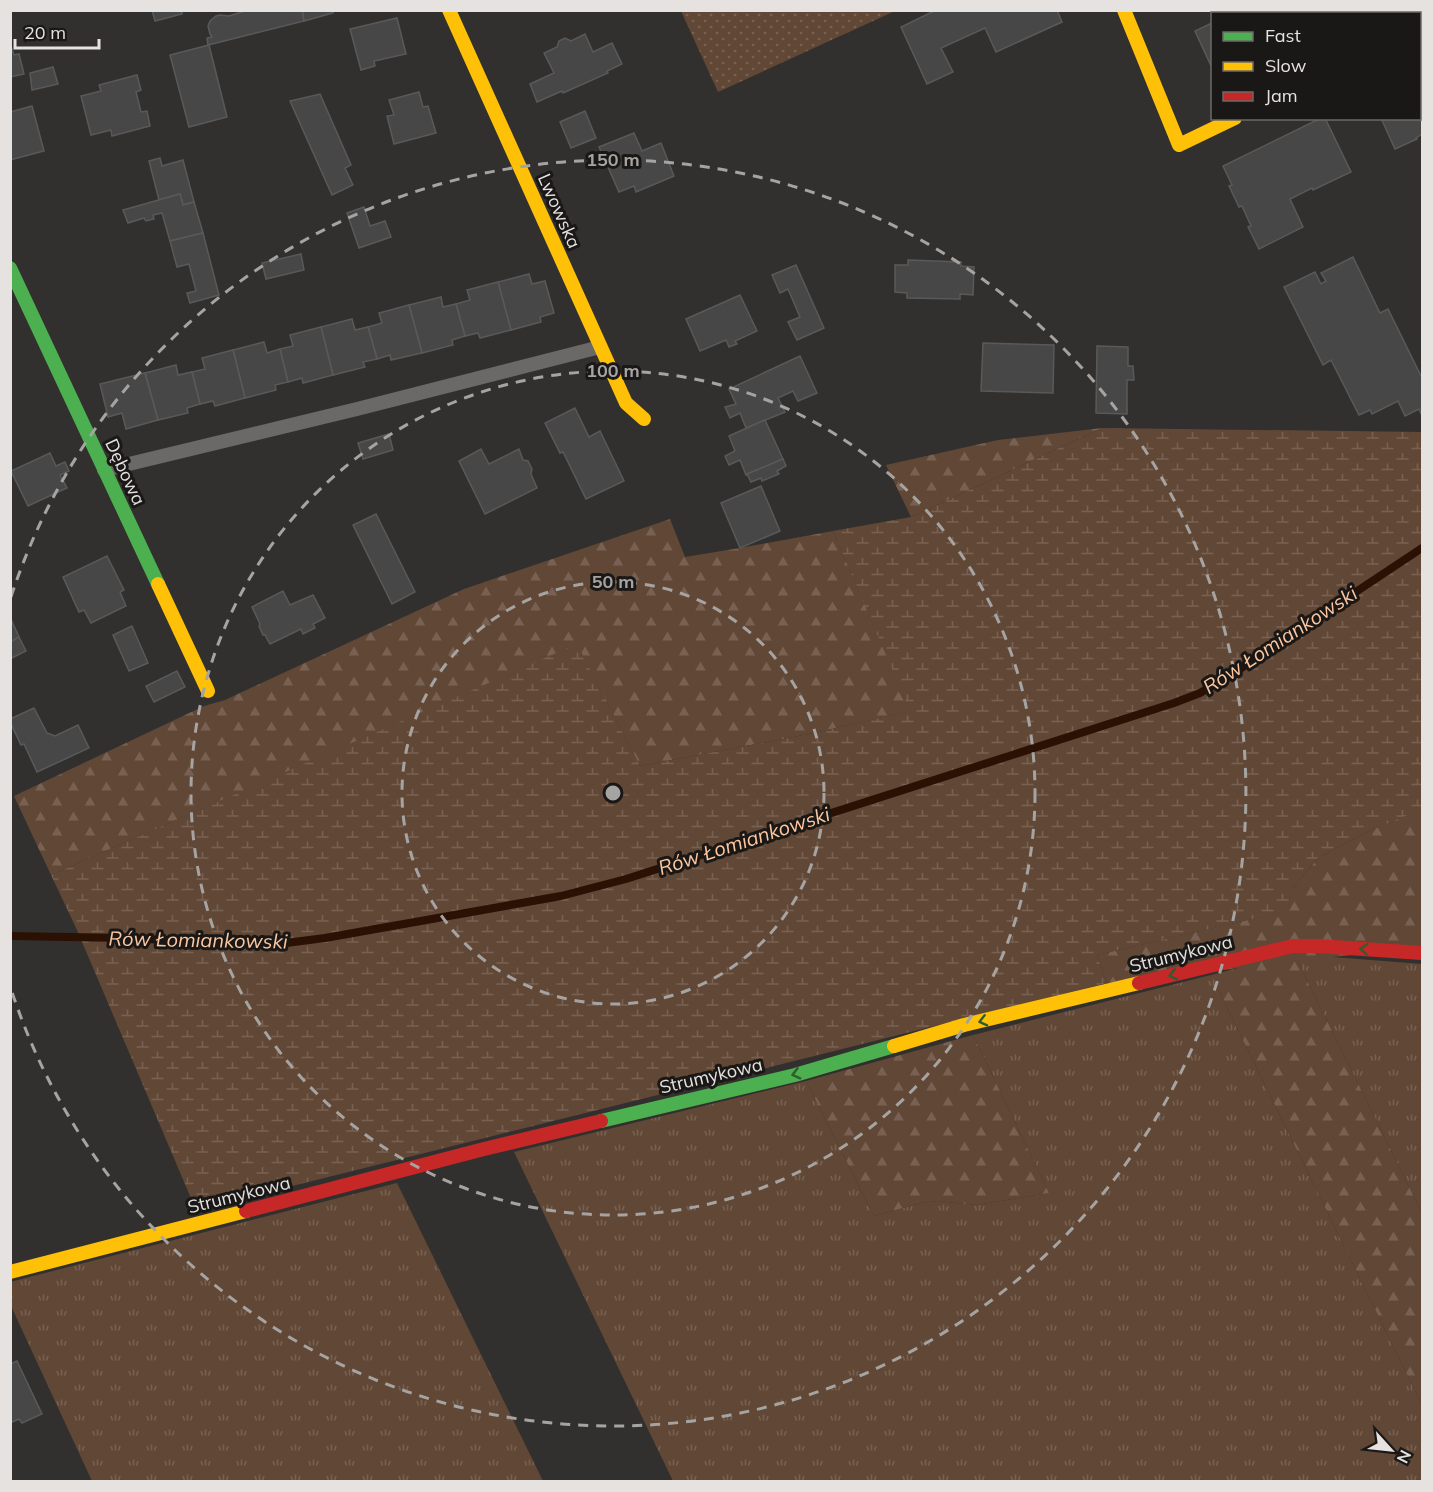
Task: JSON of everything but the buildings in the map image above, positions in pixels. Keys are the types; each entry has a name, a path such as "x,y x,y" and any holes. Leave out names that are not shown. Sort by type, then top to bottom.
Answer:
{"street":[{"name":"Lwowska","path":"449,10 626,403 644,419"},
{"path":"1124,10 1179,145 1231,120"},
{"name":"Dębowa","path":"10,268 208,691"},
{"name":"Strumykowa","path":"10,1272 484,1149 795,1075 964,1025 1257,954 1293,946 1318,946 1422,954"}],"lane":[{"path":"104,470 600,347"}],"green space":[{"path":"681,11 895,11 718,92"},
{"path":"1102,428 911,517 886,465 998,440"},
{"path":"1102,428 1422,432 1422,809 1367,832 1318,858 1291,890 1287,911 1097,955 1107,983 196,1210 77,930 51,875 577,644 640,766 809,734 910,711 833,531 911,517"},
{"path":"670,519 685,557 833,531 911,711 809,734 640,766 577,645 51,875 14,796 204,706 225,700 464,589"},
{"path":"1422,809 1422,947 1107,983 1097,955 1286,911 1291,890 1318,858 1367,832"},
{"path":"1294,954 1422,964 1422,1213"},
{"path":"1294,954 1422,1213 1422,1405 1211,975"},
{"path":"1211,975 1422,1405 1422,1481 673,1481 514,1152 806,1081 874,1216 921,1203 938,1201 976,1205 1049,1193 973,1035"},
{"path":"973,1035 1049,1193 976,1205 938,1201 921,1203 874,1216 806,1081"},
{"path":"397,1183 543,1481 92,1481 11,1306 10,1282"}],"waterway":[{"name":"Rów Łomiankowski","path":"10,936 126,938 245,944 286,943 561,896 626,879 1200,693 1231,675 1422,548"}],"traffic: fast":[{"path":"10,268 158,584"},
{"path":"601,1121 795,1075 894,1046"}],"traffic: slow":[{"path":"449,10 626,403 644,419"},
{"path":"1124,10 1179,145 1231,120"},
{"path":"158,584 208,691"},
{"path":"894,1046 964,1025 1139,983"},
{"path":"10,1272 246,1211"}],"traffic: jam":[{"path":"1139,983 1293,946 1422,953"},
{"path":"246,1211 601,1121"}]}
